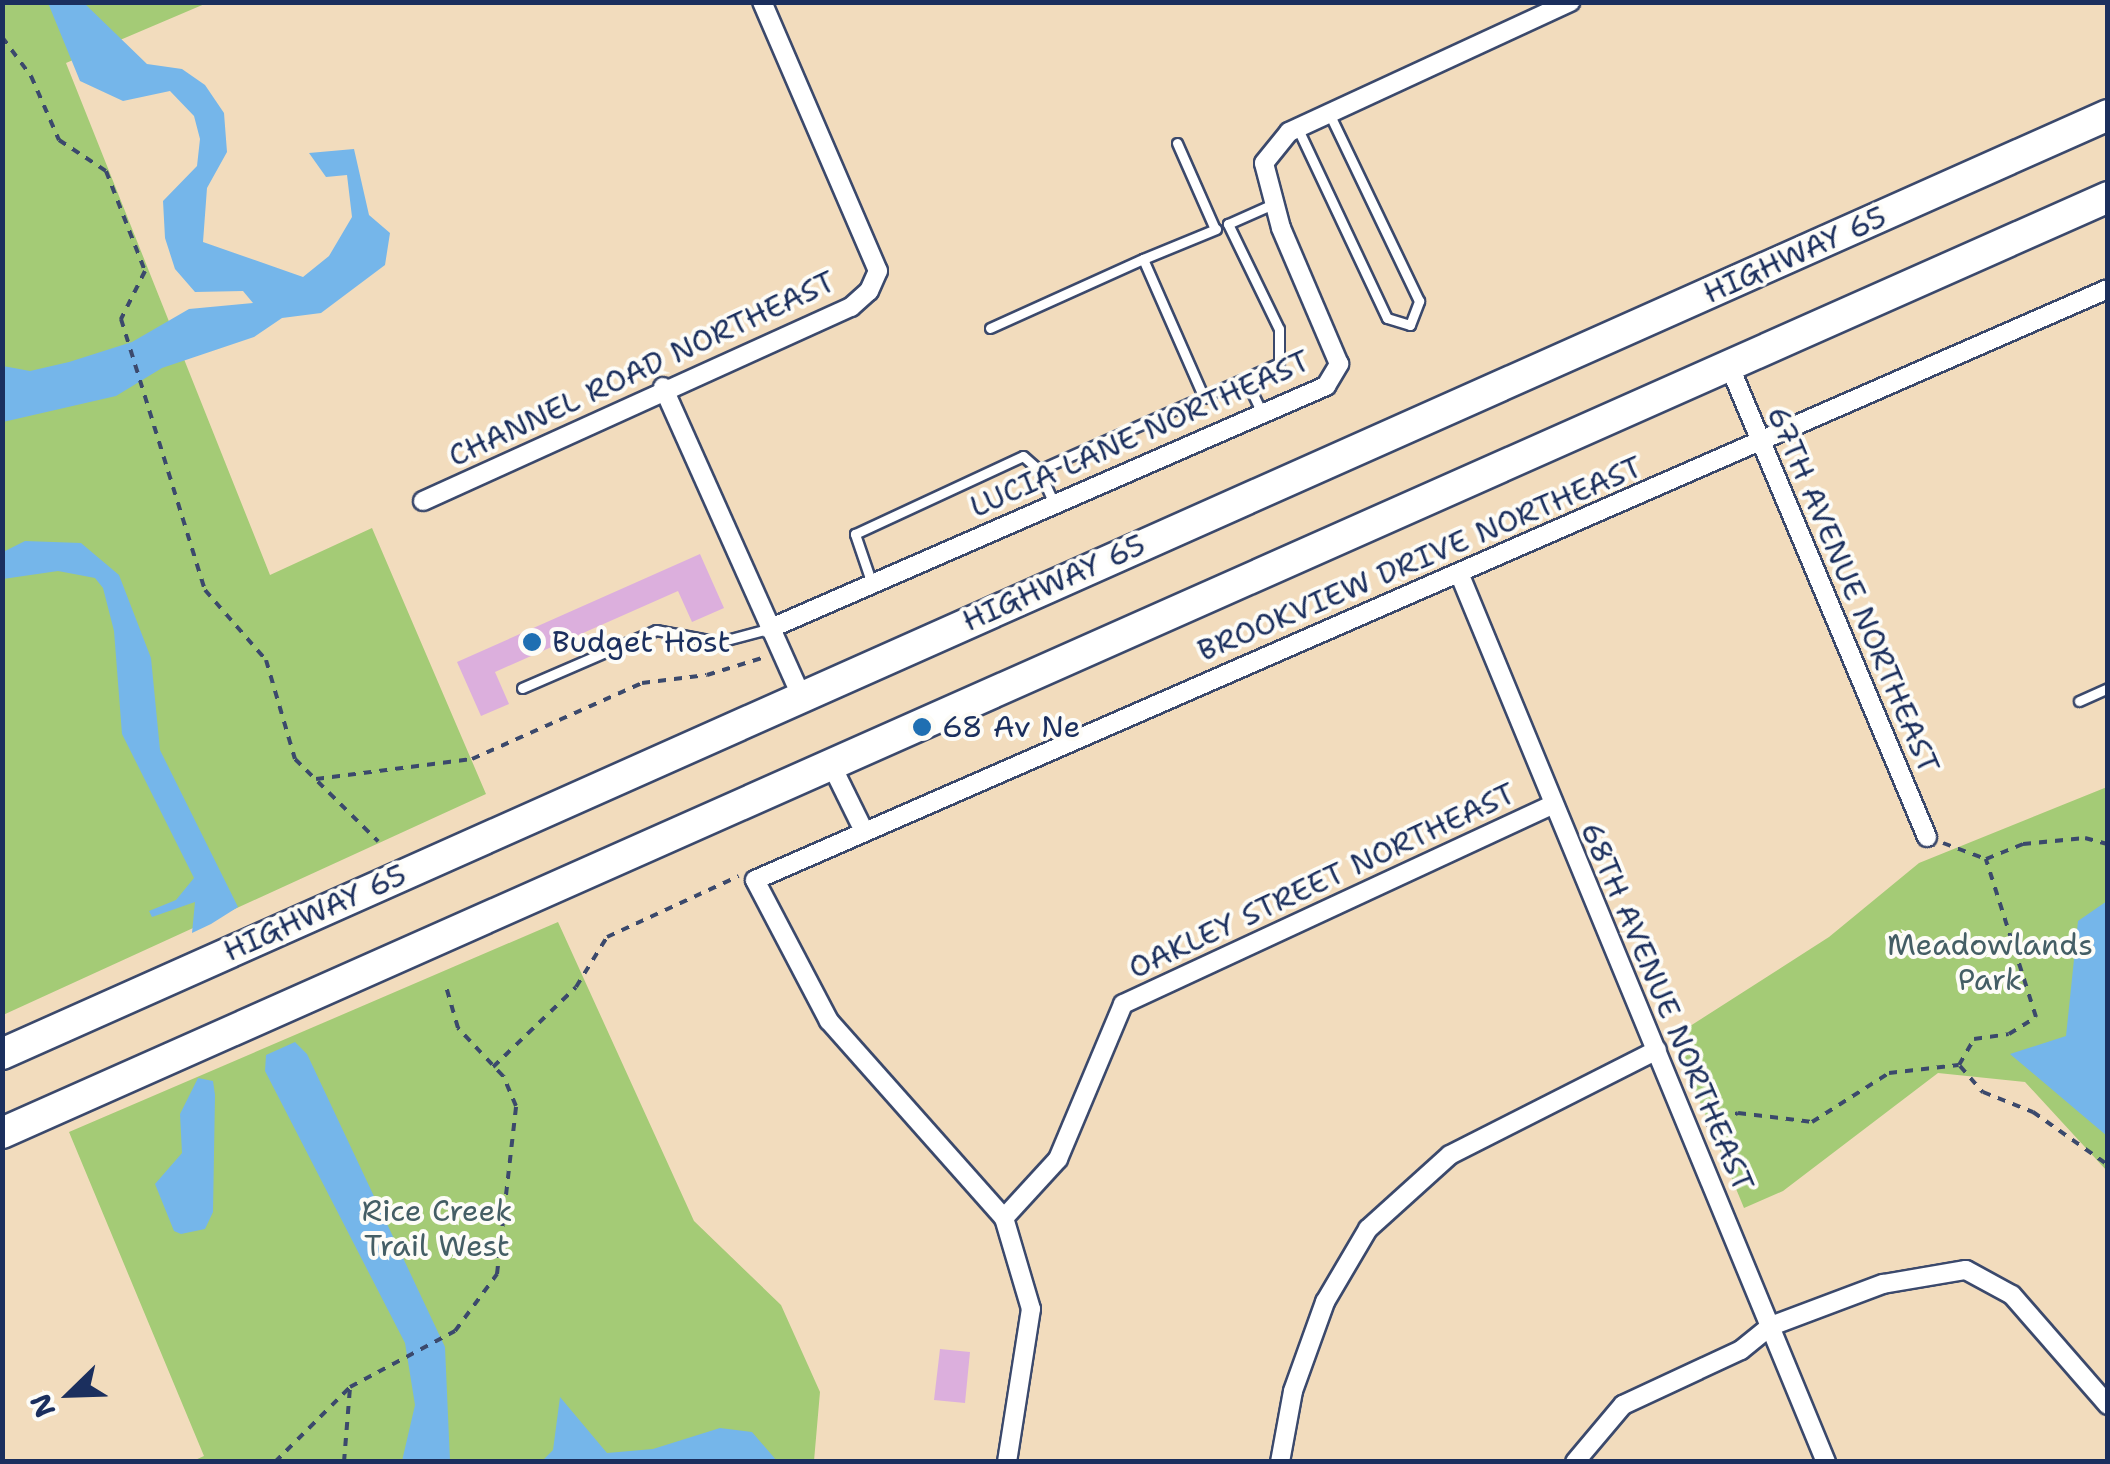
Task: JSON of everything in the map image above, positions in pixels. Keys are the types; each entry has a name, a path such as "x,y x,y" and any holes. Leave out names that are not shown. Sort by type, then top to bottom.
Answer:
{"highway":[{"name":"HIGHWAY 65","path":"2,1054 2108,115"},
{"path":"2,1133 2108,197"}],"street":[{"name":"CHANNEL ROAD NORTHEAST","path":"423,501 663,387 851,307 870,291 878,270 762,2"},
{"name":"LUCIA LANE NORTHEAST","path":"769,629 1326,386 1339,364 1272,204 1264,163 1297,128 1570,2"},
{"name":"BROOKVIEW DRIVE NORTHEAST","path":"755,880 2108,289"},
{"name":"67TH AVENUE NORTHEAST","path":"1729,365 1927,837"},
{"path":"663,387 801,695"},
{"name":"68TH AVENUE NORTHEAST","path":"1459,574 1826,1462"},
{"path":"831,764 863,830"},
{"name":"OAKLEY STREET NORTHEAST","path":"1004,1218 1058,1159 1122,1004 1552,805"},
{"path":"755,880 829,1021 1004,1218 1031,1310 1007,1462"},
{"path":"1280,1462 1293,1392 1324,1302 1368,1229 1450,1155 1657,1050"},
{"path":"1575,1462 1622,1405 1741,1350 1771,1326 1882,1284 1966,1270 2012,1294 2108,1405"}],"lane":[{"path":"1297,128 1387,318 1410,325 1418,301 1328,112"},
{"path":"1177,143 1215,229"},
{"path":"990,328 1272,204"},
{"path":"1039,470 1279,363 1282,353 1278,329 1228,224"},
{"path":"1143,259 1204,398"},
{"path":"1246,380 1263,414"},
{"path":"872,584 855,534 1024,456 1039,470 1054,505"},
{"path":"522,688 656,630 719,642 769,629"},
{"path":"2079,702 2108,688"}],"path":[{"path":"2,37 30,76 59,140 106,171 145,271 121,319 205,590 266,660 295,759 378,841"},
{"path":"316,779 472,759 642,683 707,675 779,651"},
{"path":"1927,837 1986,859 2023,844 2085,838 2108,844"},
{"path":"1959,1065 1974,1039 2009,1034 2036,1017 1986,859"},
{"path":"493,1068 576,987 608,937 731,877 755,880"},
{"path":"275,1462 350,1387 442,1340 497,1274 516,1106 493,1068 478,1056 458,1028 445,983"},
{"path":"1690,1130 1738,1113 1812,1122 1889,1073 1959,1065"},
{"path":"1959,1065 1983,1092 2032,1112 2108,1165"},
{"path":"344,1462 350,1387"}],"green space":[{"path":"2,3 207,3 66,63 270,575 372,528 486,794 3,1015"},
{"name":"Meadowlands Park","path":"2107,787 2107,1171 2025,1082 1938,1073 1783,1191 1744,1208 1673,1037 1829,937 1919,863"},
{"name":"Rice Creek Trail West","path":"558,922 694,1221 781,1305 820,1392 814,1461 193,1461 204,1456 69,1132"}],"water":[{"path":"48,3 84,3 147,64 182,69 205,85 224,113 227,152 207,188 203,242 303,277 329,256 352,217 347,175 326,177 309,153 354,149 369,215 390,233 385,265 321,313 282,318 254,337 162,368 116,396 3,422 3,366 30,371 69,362 132,342 189,309 253,303 243,291 195,292 175,269 165,238 163,201 197,166 200,139 194,116 170,91 123,101 80,81"},
{"path":"25,541 81,543 119,575 151,658 160,750 238,907 192,933 195,902 152,917 149,911 176,900 194,878 122,734 114,631 103,588 95,578 58,571 3,579 3,552"},
{"path":"2107,901 2107,1136 2010,1054 2066,1036 2078,921"},
{"path":"295,1042 307,1054 445,1347 450,1461 402,1461 415,1405 405,1343 265,1071 266,1055"},
{"path":"198,1078 213,1081 215,1095 213,1212 205,1229 181,1234 174,1231 155,1184 182,1153 180,1114"},
{"path":"560,1397 607,1453 653,1449 720,1428 752,1432 777,1461 542,1461 553,1450"}],"building":[{"name":"Budget Host","path":"700,554 724,608 692,622 678,591 495,672 509,704 481,716 457,662"},
{"path":"940,1349 970,1352 965,1403 934,1400"}],"place":[{"name":"Budget Host","path":"532,642"},
{"name":"68 Av Ne","path":"922,727"}]}
